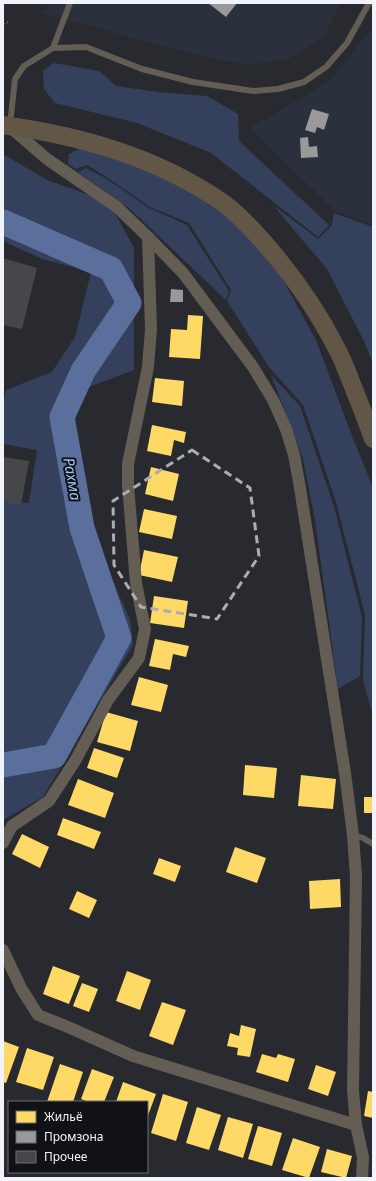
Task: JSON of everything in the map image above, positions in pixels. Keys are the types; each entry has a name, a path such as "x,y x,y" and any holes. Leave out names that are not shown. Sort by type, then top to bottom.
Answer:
{"main road":[{"path":"6,126 81,140 113,149 144,160 178,176 220,201 252,230 277,258 312,305 337,349 373,439"}],"street":[{"path":"6,126 47,159 118,207 183,273 253,367 273,400 286,429 294,455 300,488 345,773 353,835 356,877 352,1091 356,1125 368,1158 362,1178"},
{"path":"3,843 12,826 49,801 75,761 108,700 139,658 145,630 136,583 128,485 128,464 148,367 151,329 148,237"},
{"path":"3,950 21,988 38,1015 133,1056 356,1125"}],"lane":[{"path":"53,48 70,3"},
{"path":"6,126 15,80 24,66 53,48 86,48 142,69 193,82 253,90 278,89 304,82 326,67 347,43 369,3"},
{"path":"353,835 363,838 373,844"}],"path":[{"path":"3,28 4,21 10,23"}],"highlighted area":[{"path":"192,450 250,488 259,556 217,619 141,607 114,565 113,501"}],"shaded area":[{"path":"51,3 340,3 325,36 288,59 247,65 200,56 42,13"},
{"path":"373,27 373,225 335,211 250,128 330,81"},
{"path":"54,63 99,71 116,86 158,92 207,96 238,114 239,141 329,225 318,237 211,153 137,123 55,103 44,89 43,71"},
{"path":"79,149 93,150 151,170 205,199 249,235 283,280 316,340 373,488 373,716 363,680 365,615 336,502 303,405 269,367 227,301 231,290 189,223 150,207 87,165 76,169 68,164 69,154"},
{"path":"3,154 47,180 109,202 134,248 134,370 62,397 87,486 88,528 130,619 133,645 43,797 3,820 3,502 29,503 37,450 3,444 3,407 6,390 52,372 75,337 91,272 42,259 3,241"},
{"path":"86,168 107,179 149,208 187,225 229,291 226,300 129,208 78,172"},
{"path":"273,205 318,239 332,225 334,213 373,227 373,364 365,343 327,269"},
{"path":"271,375 300,406 333,503 362,617 360,676 338,689 315,520 303,459"}],"building: Жильё":[{"path":"188,315 203,316 200,359 169,357 171,329 187,330"},
{"path":"155,378 184,381 182,406 152,402"},
{"path":"152,425 186,432 184,443 174,440 171,456 147,451"},
{"path":"151,467 179,474 173,501 145,494"},
{"path":"144,509 177,516 172,539 139,532"},
{"path":"144,550 178,557 172,582 139,575"},
{"path":"154,596 188,601 184,628 150,623"},
{"path":"155,639 189,646 186,657 173,654 170,670 149,666"},
{"path":"139,677 168,685 161,712 131,705"},
{"path":"106,712 138,721 130,751 97,742"},
{"path":"94,748 124,758 117,778 87,768"},
{"path":"245,765 277,768 274,798 243,795"},
{"path":"301,775 336,779 333,809 298,806"},
{"path":"78,779 114,793 105,818 68,805"},
{"path":"364,797 373,797 373,813 364,813"},
{"path":"63,818 101,832 94,849 57,835"},
{"path":"22,834 49,847 40,868 12,854"},
{"path":"235,847 266,858 257,883 226,872"},
{"path":"159,858 181,866 175,882 153,874"},
{"path":"340,879 341,907 310,909 309,881"},
{"path":"77,891 97,900 89,918 69,909"},
{"path":"53,966 80,976 69,1004 43,994"},
{"path":"127,971 151,980 140,1010 116,1001"},
{"path":"82,983 98,989 89,1012 73,1006"},
{"path":"162,1002 186,1010 173,1045 149,1036"},
{"path":"241,1025 256,1029 250,1057 237,1055 238,1048 227,1046 230,1033 239,1036"},
{"path":"3,1041 19,1047 6,1083 3,1082"},
{"path":"27,1048 54,1057 43,1090 16,1082"},
{"path":"262,1054 276,1058 278,1054 295,1059 288,1082 256,1072"},
{"path":"60,1064 83,1072 73,1101 47,1101"},
{"path":"316,1065 336,1072 328,1096 308,1089"},
{"path":"92,1069 114,1077 104,1101 86,1101 81,1099"},
{"path":"123,1082 156,1094 148,1115 148,1101 116,1101"},
{"path":"368,1091 373,1092 373,1118 364,1116"},
{"path":"163,1094 188,1102 176,1141 151,1133"},
{"path":"197,1107 221,1115 209,1150 186,1143"},
{"path":"228,1117 253,1124 243,1158 218,1150"},
{"path":"258,1126 282,1133 272,1166 248,1159"},
{"path":"293,1138 320,1147 309,1178 282,1170"},
{"path":"327,1149 352,1156 346,1178 321,1172"}],"building: Промзона":[{"path":"208,3 237,3 226,17"},
{"path":"312,109 329,114 324,130 317,127 315,133 305,130"},
{"path":"308,137 309,147 317,146 318,157 301,158 300,138"},
{"path":"171,289 183,290 183,302 170,302"}],"building: Прочее":[{"path":"3,258 37,268 22,329 3,325"},
{"path":"3,457 29,461 21,505 3,502"}],"waterway":[{"name":"Рахма","path":"3,222 111,269 129,303 83,371 62,417 82,528 119,638 54,756 3,765"}]}
